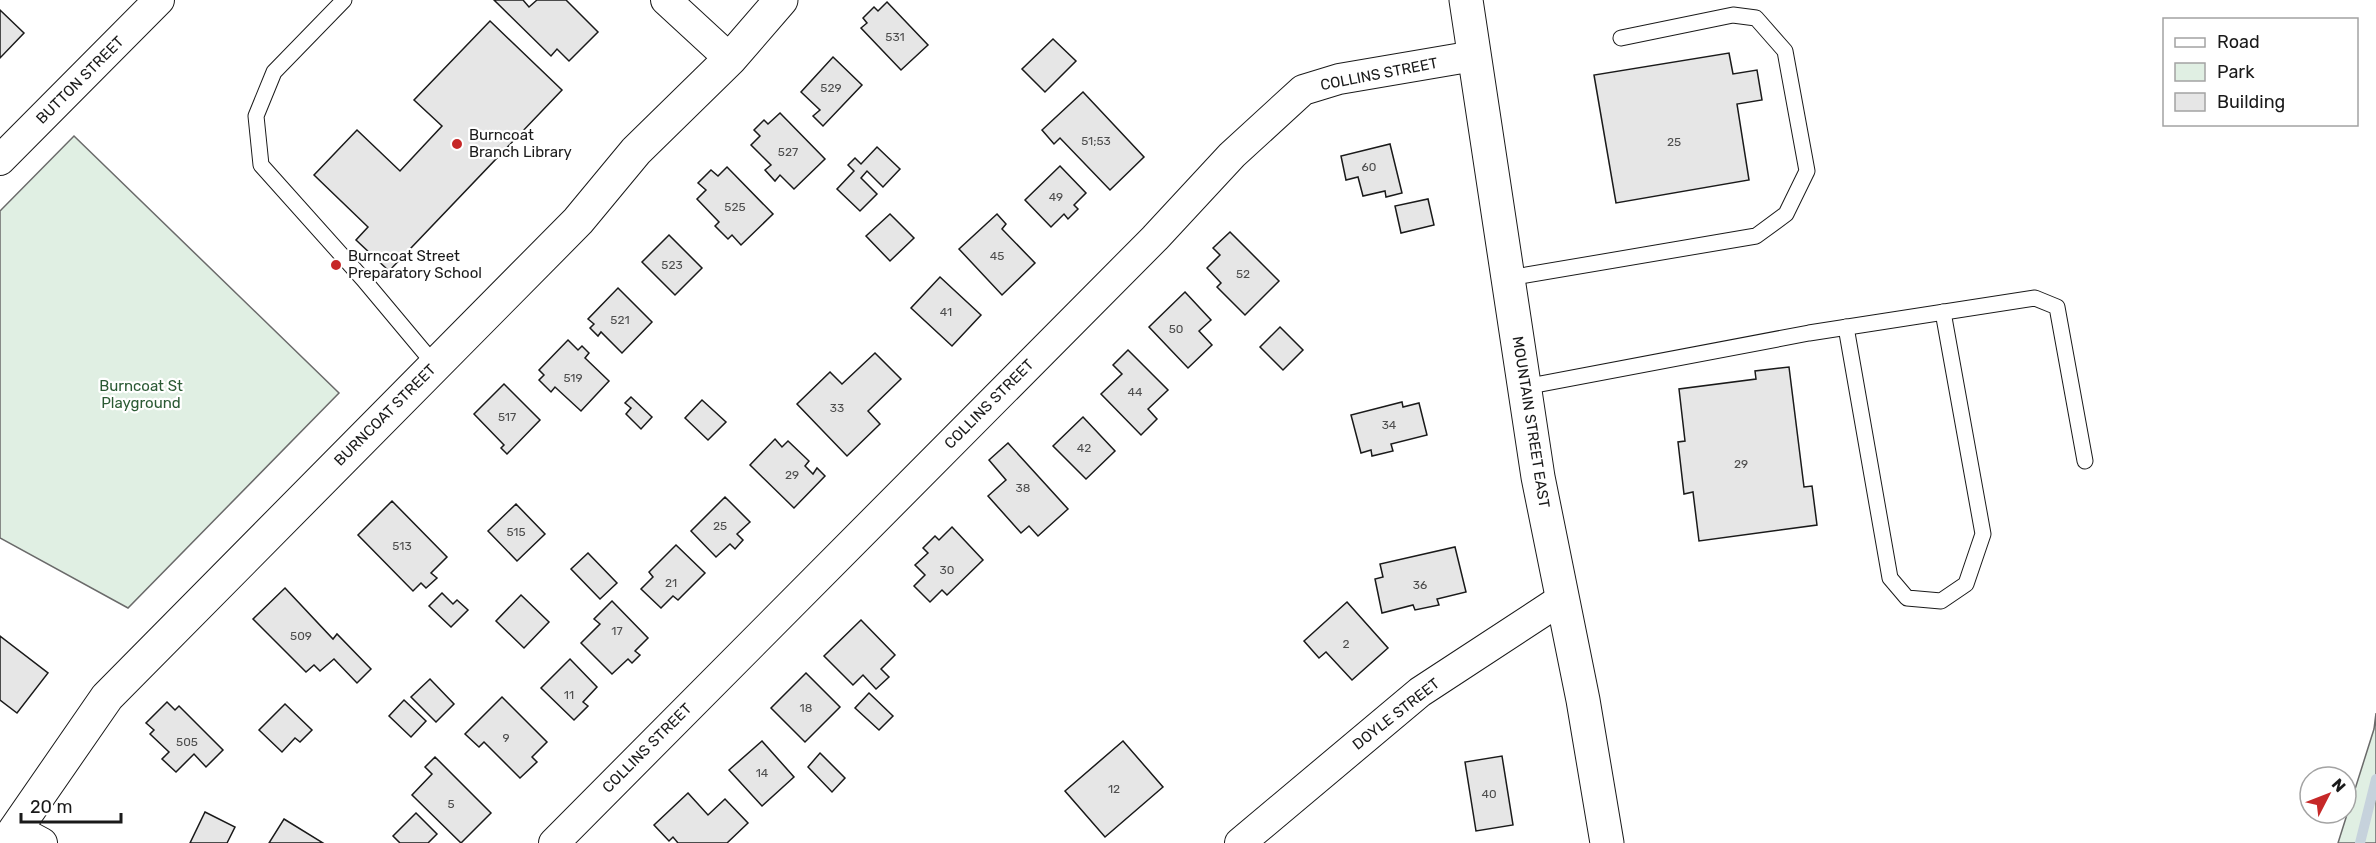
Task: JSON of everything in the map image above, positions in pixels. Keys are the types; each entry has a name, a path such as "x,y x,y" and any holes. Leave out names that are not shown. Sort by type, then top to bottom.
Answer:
{"main road":[{"name":"BURNCOAT STREET","path":"21,838 107,697 578,221 636,151 730,59 782,0"},
{"name":"MOUNTAIN STREET EAST","path":"1466,0 1538,477 1563,599 1607,843"}],"street":[{"name":"BUTTON STREET","path":"0,160 159,0"},
{"path":"666,0 730,59"},
{"name":"COLLINS STREET","path":"554,843 1155,238 1232,155 1303,90 1339,79 1474,56"},
{"name":"DOYLE STREET","path":"1240,843 1420,692 1563,599"}],"lane":[{"path":"345,0 274,72 256,116 261,165 363,279 435,365"},
{"path":"1509,278 1756,236 1786,214 1807,171 1785,51 1756,18 1733,15 1621,38"},
{"path":"1525,387 1846,327 2035,298 2056,308 2085,461"},
{"path":"1846,327 1890,578 1907,598 1941,601 1966,584 1983,534 1943,312"}],"green space":[{"name":"Burncoat St Playground","path":"74,136 339,393 128,608 0,538 0,211"},
{"path":"2376,713 2376,843 2338,843 2344,825 2358,825 2358,780 2374,729"}],"building":[{"path":"494,0 523,0 529,7 537,0 566,0 598,32 569,61 557,49 551,56"},
{"path":"887,2 928,45 901,70 861,28 867,23 863,18 874,7 878,11"},
{"path":"0,10 24,33 0,58"},
{"path":"490,21 562,90 389,271 356,240 368,227 314,175 357,130 400,171 442,126 414,100"},
{"path":"1053,39 1076,61 1045,92 1022,69"},
{"path":"1729,53 1733,74 1757,70 1762,100 1737,104 1749,180 1616,203 1594,75"},
{"path":"833,57 862,85 823,126 813,116 820,110 801,92"},
{"path":"1083,92 1144,157 1110,190 1060,138 1054,144 1042,130"},
{"path":"780,113 825,159 794,189 780,175 775,181 765,170 771,165 751,145 760,136 754,130 764,120 768,124"},
{"path":"1390,144 1402,193 1386,197 1385,191 1363,196 1358,177 1346,180 1341,156"},
{"path":"877,147 900,169 883,187 867,171 861,178 877,194 860,211 837,189 854,171 848,165 855,158 861,164"},
{"path":"1060,166 1086,193 1074,205 1078,209 1068,219 1064,214 1051,227 1025,200"},
{"path":"727,167 773,214 741,245 732,235 728,239 715,226 719,222 697,199 706,190 698,183 711,170 718,176"},
{"path":"1428,199 1434,225 1401,233 1395,206"},
{"path":"890,214 914,238 890,261 866,236"},
{"path":"997,214 1006,224 1002,229 1035,263 1002,295 959,249"},
{"path":"1230,232 1279,281 1245,315 1217,287 1221,283 1207,268 1220,255 1213,248"},
{"path":"669,235 702,268 675,295 642,262"},
{"path":"940,277 981,315 952,346 911,308"},
{"path":"618,288 652,322 622,353 601,332 598,336 590,328 594,324 588,319"},
{"path":"1185,292 1211,320 1199,331 1212,345 1188,368 1149,327"},
{"path":"1280,327 1303,350 1283,370 1260,347"},
{"path":"568,340 578,350 582,346 589,353 585,358 609,381 581,411 555,387 551,392 539,380 544,375 539,370"},
{"path":"1128,350 1168,390 1148,409 1157,419 1141,435 1101,394 1122,374 1113,365"},
{"path":"875,353 901,379 868,411 880,424 847,456 797,404 830,372 842,384"},
{"path":"1789,367 1804,487 1812,486 1817,525 1699,541 1693,492 1684,494 1678,442 1685,441 1679,389 1756,379 1755,371"},
{"path":"504,384 540,420 507,454 501,448 504,445 474,414"},
{"path":"631,397 652,417 641,429 626,414 631,408 625,403"},
{"path":"702,400 726,422 708,440 685,418"},
{"path":"1402,402 1403,407 1419,403 1427,435 1391,444 1393,451 1372,456 1371,450 1361,453 1351,415"},
{"path":"1083,417 1115,451 1086,479 1053,446"},
{"path":"775,439 782,447 788,441 809,461 805,466 813,474 817,468 825,476 794,508 750,465"},
{"path":"1008,443 1068,509 1038,536 1029,526 1021,533 988,496 1006,480 989,460"},
{"path":"725,497 750,522 737,534 743,540 735,549 730,544 716,557 691,531"},
{"path":"392,501 447,557 431,573 437,578 426,588 421,583 413,591 358,535"},
{"path":"516,504 545,534 517,561 488,531"},
{"path":"952,527 983,560 947,595 942,590 930,602 914,586 925,575 915,565 928,553 923,548 935,536 939,540"},
{"path":"676,545 705,573 678,600 673,596 661,608 641,589 653,577 649,572"},
{"path":"1455,547 1466,592 1437,599 1439,605 1415,610 1413,605 1382,613 1375,579 1383,577 1380,564"},
{"path":"588,553 617,583 600,599 571,569"},
{"path":"285,588 333,639 337,634 371,669 357,683 334,659 320,671 314,665 306,672 253,619"},
{"path":"442,593 453,604 457,600 468,610 451,627 429,606"},
{"path":"521,595 549,622 524,648 496,621"},
{"path":"612,601 648,638 635,651 640,655 632,663 628,659 612,674 581,643 600,624 594,619"},
{"path":"1347,602 1388,648 1352,680 1326,652 1319,658 1304,641"},
{"path":"861,620 895,655 881,669 889,677 876,689 863,675 853,685 824,656"},
{"path":"0,636 48,673 17,713 0,700"},
{"path":"570,659 597,687 583,702 588,706 574,720 541,688"},
{"path":"806,673 840,707 805,742 771,708"},
{"path":"430,679 454,704 436,722 411,697"},
{"path":"869,693 893,716 879,730 855,708"},
{"path":"502,697 547,742 532,757 537,762 520,778 484,742 479,747 465,734"},
{"path":"404,700 426,721 411,737 389,716"},
{"path":"167,702 175,710 179,706 223,750 206,767 194,754 176,772 162,759 169,752 150,734 154,730 146,723"},
{"path":"285,704 312,730 300,742 295,738 282,752 259,730"},
{"path":"762,741 794,777 762,806 729,770"},
{"path":"1123,741 1163,787 1105,837 1065,791"},
{"path":"820,753 845,778 832,792 808,767"},
{"path":"1502,756 1513,825 1476,831 1465,762"},
{"path":"435,757 491,813 461,843 412,795 432,774 425,767"},
{"path":"688,793 708,815 725,799 748,823 727,843 678,843 673,837 669,841 654,825"},
{"path":"205,812 235,827 227,843 190,843"},
{"path":"416,813 437,834 428,843 400,843 393,836"},
{"path":"284,819 323,843 269,843"}],"waterway":[{"path":"2360,843 2376,779"}],"place":[{"name":"Burncoat Branch Library","path":"457,144"},
{"name":"Burncoat Street Preparatory School","path":"336,265"}]}
